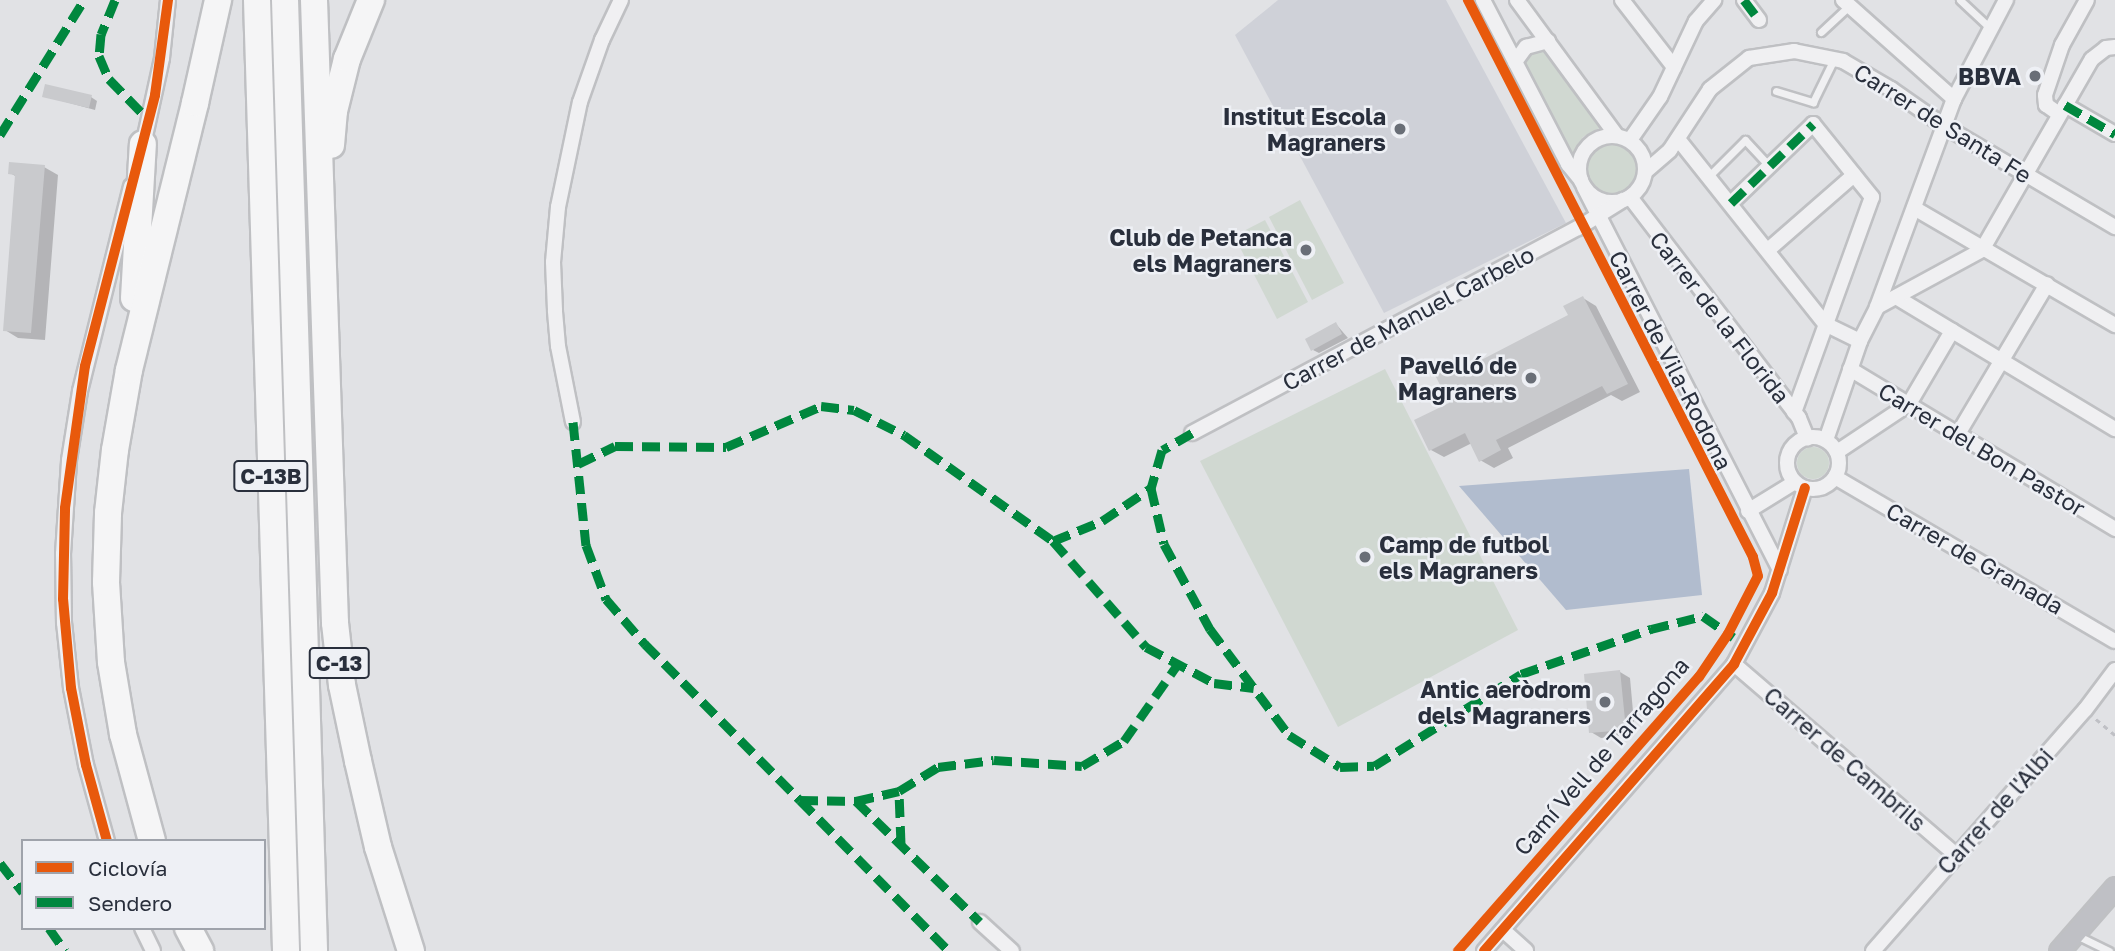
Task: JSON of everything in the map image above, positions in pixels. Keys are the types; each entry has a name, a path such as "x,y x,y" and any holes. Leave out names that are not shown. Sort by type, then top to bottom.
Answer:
{"highway":[{"path":"151,839 123,734 107,618 106,545 110,481 129,370 218,0"},
{"name":"C-13B","path":"257,0 286,951"},
{"name":"C-13B","path":"285,0 314,951"},
{"name":"C-13","path":"314,0 333,598 340,673 378,847 411,951"},
{"path":"325,366 331,320 329,178 334,111 346,59 371,0"},
{"path":"129,370 144,144"},
{"path":"189,930 200,951"}],"street":[{"path":"106,839 86,765 71,688 63,611 64,531 69,460 85,366 144,144 160,66 168,0"},
{"path":"573,422 557,334 553,262 556,219 580,102 602,40 621,0"},
{"name":"Carrer de Vila-Rodona","path":"1483,0 1569,164 1582,183 1780,570"},
{"path":"1517,0 1623,138 1644,158 1645,172 1640,186 1627,199 1601,200 1582,183 1581,158 1589,145 1601,137 1623,138"},
{"path":"1622,0 1674,67"},
{"path":"1623,138 1660,97 1696,21 1714,0"},
{"path":"1744,0 1759,20"},
{"path":"1826,440 1860,341 1877,307 1954,99 2006,0"},
{"path":"2087,0 2062,45 2045,95 2046,105 2115,134"},
{"path":"1847,3 1954,99"},
{"path":"1515,62 1526,47 1537,41 1548,41"},
{"path":"1877,307 1982,250 2092,59 2106,48 2115,47"},
{"name":"Carrer de Santa Fe","path":"1645,172 1678,139 1710,89 1749,58 1794,51 1835,60 1891,89 1944,126 2115,227"},
{"path":"1731,203 1813,124 1872,197 1794,412"},
{"path":"1678,139 1825,324 1860,341"},
{"path":"1768,250 1854,175"},
{"name":"Carrer de Manuel Carbelo","path":"1192,433 1627,199"},
{"name":"Carrer de la Florida","path":"1627,199 1794,412 1807,438"},
{"path":"1914,208 1982,250 2114,321"},
{"path":"1958,434 2047,284"},
{"path":"1896,297 2115,429"},
{"path":"1837,452 1909,404 1952,331"},
{"name":"Carrer del Bon Pastor","path":"1850,369 2115,530"},
{"path":"1748,511 1800,485 1819,488 1835,477 1839,462 1837,452 1826,440 1807,438 1793,447 1788,456 1789,473 1800,485"},
{"name":"Carrer de Granada","path":"1835,477 2115,641"},
{"name":"Camí Vell de Tarragona","path":"1484,951 1734,664 1772,593 1800,485"},
{"name":"Carrer de Cambrils","path":"1734,664 1956,855"},
{"name":"Carrer de l'Albi","path":"1873,951 2085,710 2115,670"},
{"path":"2059,951 2115,887"},
{"path":"980,922 1012,951"},
{"path":"143,930 153,951"},
{"path":"1503,930 1526,951"}],"lane":[{"path":"1960,0 1991,29"},
{"path":"1821,32 1847,3"},
{"path":"1776,90 1813,102 1835,60"},
{"path":"1709,176 1745,140 1770,166"},
{"path":"2074,934 2109,951"}],"path":[{"path":"2085,710 2115,735"}],"shaded area":[{"name":"Institut Escola Magraners","path":"1278,0 1446,0 1566,223 1384,313 1235,35"},
{"path":"1543,49 1548,51 1603,126 1583,137 1571,156 1526,70 1525,60 1530,52"},
{"path":"1612,144 1630,151 1637,169 1630,187 1612,194 1594,187 1587,169 1594,151"},
{"name":"Club de Petanca els Magraners","path":"1300,200 1344,283 1312,300 1269,217"},
{"name":"Club de Petanca els Magraners","path":"1265,220 1308,302 1277,319 1234,236"},
{"name":"Camp de futbol els Magraners","path":"1385,369 1518,630 1338,727 1200,461"},
{"path":"1813,447 1825,451 1829,463 1825,475 1813,479 1801,475 1797,463 1801,451"}],"water":[{"path":"1689,469 1702,595 1566,610 1459,486"}],"building":[{"path":"45,84 92,95 89,108 42,97"},
{"path":"9,162 45,165 31,333 3,331 15,175 8,174"},
{"name":"Pavelló de Magraners","path":"1583,296 1628,384 1607,394 1602,386 1496,440 1501,450 1479,462 1465,433 1429,451 1414,420 1449,403 1434,373 1456,362 1460,371 1568,315 1563,306"},
{"path":"1336,322 1342,334 1311,351 1305,339"},
{"name":"Antic aeròdrom dels Magraners","path":"1620,670 1626,730 1589,733 1584,674"}],"marked path":[{"path":"0,135 84,0"},
{"path":"115,0 101,34 99,56 109,79 149,120"},
{"path":"1744,0 1759,20"},
{"path":"2065,105 2115,134"},
{"path":"1731,203 1813,124"},
{"path":"578,464 615,446 726,447 821,406 854,410 904,435 1053,541 1102,521 1151,488"},
{"path":"573,422 586,545 606,599 645,644 800,800 856,801 980,922"},
{"path":"1192,433 1162,450 1151,488 1164,544 1210,629 1289,735 1340,767 1374,766 1521,674 1651,629 1703,616 1733,637"},
{"path":"1053,541 1146,647 1214,683 1254,688"},
{"path":"901,844 899,791 938,767 994,760 1082,766 1124,741 1178,664"},
{"path":"856,801 899,791"},
{"path":"800,800 949,951"},
{"path":"0,863 21,889"},
{"path":"50,930 65,951"}],"cycle path":[{"path":"106,839 86,765 71,688 63,599 65,508 85,366 155,95 168,0"},
{"path":"1458,951 1699,677 1728,634 1758,576 1753,557 1468,0"},
{"path":"1484,951 1734,664 1772,593 1805,488"}],"place":[{"name":"BBVA","path":"2035,76"},
{"name":"Institut Escola Magraners","path":"1400,129"},
{"name":"Club de Petanca els Magraners","path":"1306,250"},
{"name":"Pavelló de Magraners","path":"1531,378"},
{"name":"Camp de futbol els Magraners","path":"1365,557"},
{"name":"Antic aeròdrom dels Magraners","path":"1605,702"}]}
